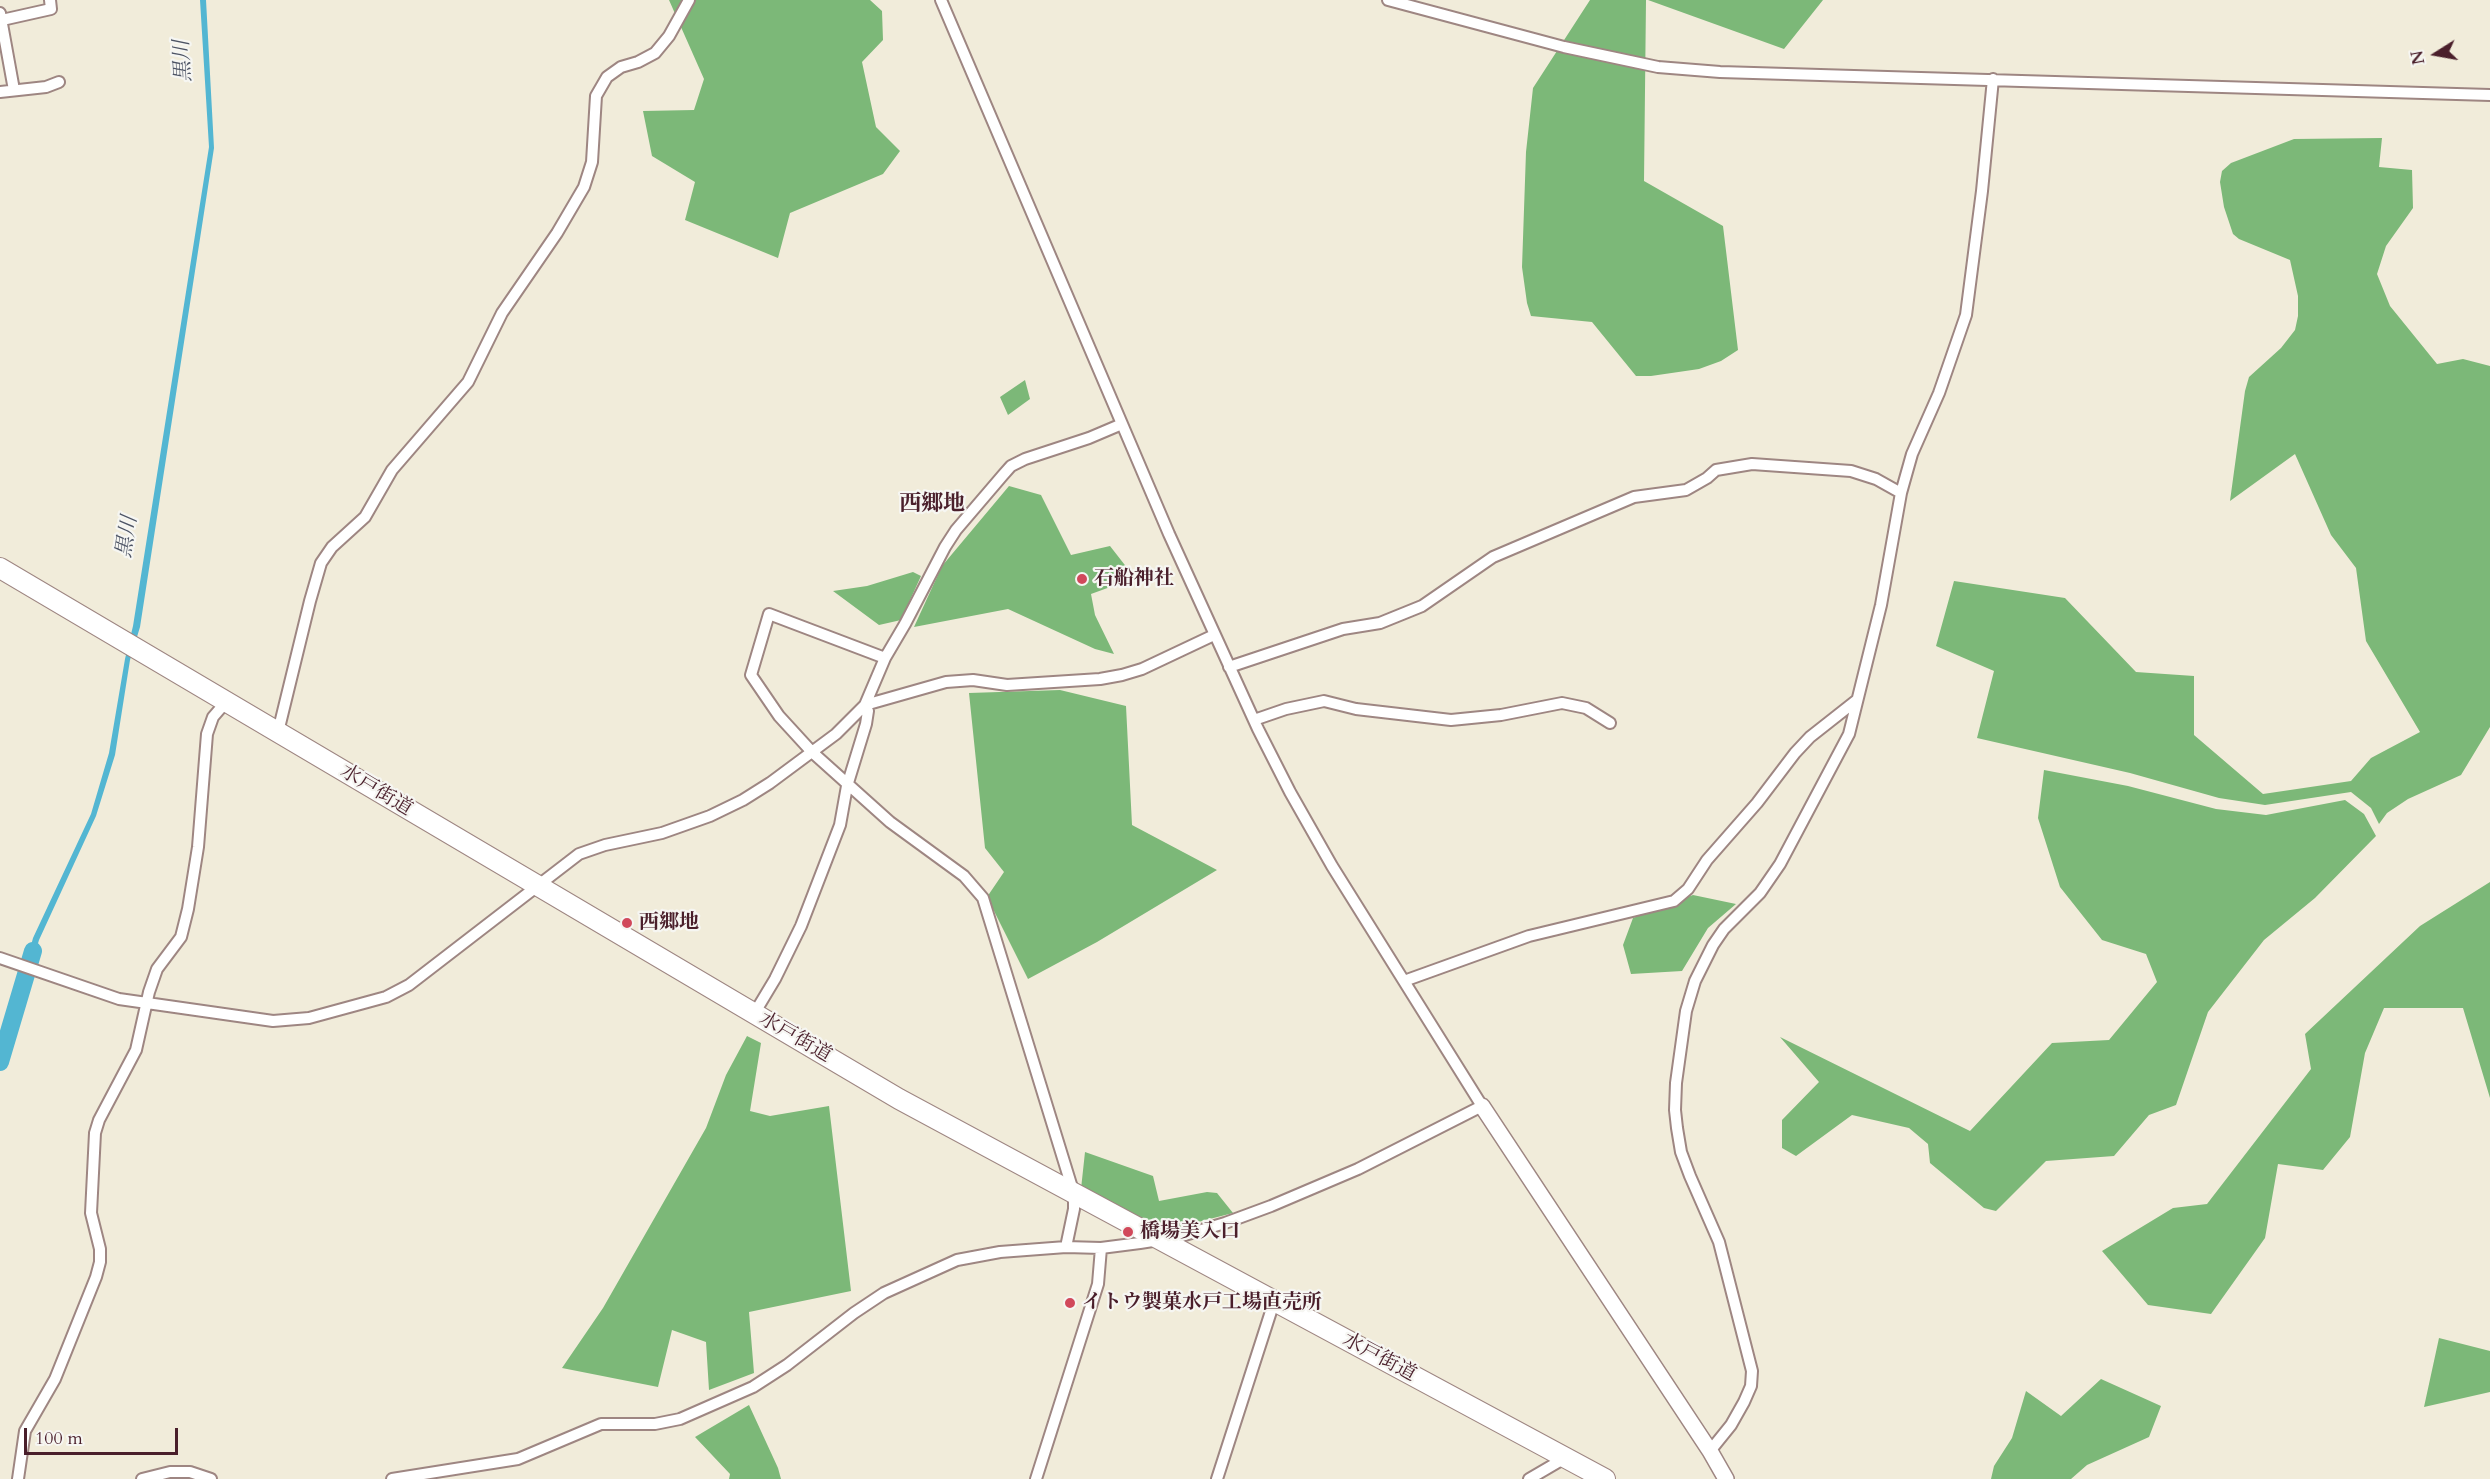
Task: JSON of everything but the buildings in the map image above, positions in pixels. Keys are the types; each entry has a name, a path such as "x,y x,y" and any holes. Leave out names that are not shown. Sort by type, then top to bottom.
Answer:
{"highway":[{"name":"水戸街道","path":"0,568 899,1099 1605,1479"}],"street":[{"path":"14,90 1,16 51,9 50,0"},
{"path":"278,732 321,562 332,547 365,517 392,470 468,382 502,313 562,225 584,187 592,162 596,96 607,77 621,67 638,62 655,52 669,36 690,0"},
{"path":"941,0 1214,635 1290,792 1332,866 1482,1106 1710,1450 1726,1479"},
{"path":"1388,0 1583,52 1658,67 1720,72 2490,95"},
{"path":"1710,1450 1731,1425 1744,1402 1751,1386 1752,1371 1736,1300 1719,1242 1681,1152 1674,1110 1684,1020 1702,963 1724,929 1760,893 1785,857 1850,734 1881,605 1901,493 1912,454 1939,393 1966,315 1982,191 1993,79"},
{"path":"0,93 46,87 59,82"},
{"path":"0,958 119,999 273,1021 290,1021 386,997 409,985 579,854 591,849 690,825 743,800 836,734 864,705 885,658 956,530 1011,466 1122,424"},
{"path":"1229,667 1343,629 1380,623 1422,606 1493,557 1634,497 1686,490 1716,470 1752,464 1851,471 1901,493"},
{"path":"885,658 769,614 751,675 779,716 812,752 848,786 939,860 964,876 983,898 1074,1194 1074,1209 1066,1247"},
{"path":"864,705 946,682 973,680 1007,685 1100,679 1122,675 1142,669 1214,635"},
{"path":"1404,981 1529,936 1674,901 1688,889 1707,860 1757,803 1795,753 1810,737 1857,700"},
{"path":"1254,720 1286,709 1324,701 1336,702 1356,709 1450,720 1502,715 1562,703 1586,708 1610,723"},
{"path":"18,1479 25,1431 55,1379 96,1277 100,1262 100,1249 91,1214 95,1133 99,1120 136,1050 149,992 157,969 181,937 188,909 202,811 207,734 213,717 226,702"},
{"path":"754,1014 775,979 801,926 840,825 848,786 866,724 868,711 864,705"},
{"path":"392,1479 518,1460 601,1424 656,1424 680,1419 753,1387 787,1365 854,1313 884,1293 957,1260 1000,1252 1066,1247 1101,1248 1161,1240 1225,1223 1282,1202 1358,1169 1482,1106"},
{"path":"1036,1479 1098,1284 1101,1248"},
{"path":"1217,1479 1274,1302"},
{"path":"1529,1479 1565,1458"},
{"path":"142,1479 170,1472 190,1472 211,1479"}],"green space":[{"path":"669,0 870,0 882,11 883,40 862,62 876,127 900,151 883,174 790,213 778,258 685,220 695,182 652,156 643,111 694,110 704,79"},
{"path":"1590,0 1646,0 1644,181 1723,226 1738,350 1721,361 1699,369 1636,376 1592,322 1531,316 1527,303 1522,267 1526,152 1533,88"},
{"path":"1648,0 1823,0 1784,49"},
{"path":"2382,138 2379,167 2412,170 2413,208 2386,246 2377,274 2390,306 2437,364 2463,359 2490,366 2490,727 2461,775 2408,799 2387,813 2379,824 2371,808 2351,792 2265,805 2219,798 2130,773 1977,738 1994,671 1936,646 1954,581 2065,598 2136,672 2194,676 2194,735 2263,794 2351,781 2371,758 2420,732 2366,641 2356,568 2331,535 2295,454 2230,501 2245,391 2249,377 2281,348 2295,330 2298,296 2290,260 2239,239 2233,234 2224,207 2220,182 2222,171 2231,163 2294,139"},
{"path":"1025,380 1030,399 1008,415 1000,397"},
{"path":"1009,486 1041,495 1071,555 1110,546 1135,578 1091,594 1095,615 1114,654 1095,649 1008,609 914,627 942,566"},
{"path":"913,572 921,576 901,620 879,625 833,591 867,586"},
{"path":"1060,690 1126,706 1132,825 1217,870 1097,942 1028,979 987,897 1004,872 985,848 969,693"},
{"path":"2044,770 2128,786 2216,809 2266,815 2345,800 2364,814 2376,836 2315,898 2264,940 2208,1012 2176,1105 2149,1115 2114,1156 2046,1161 1996,1211 1984,1208 1930,1163 1928,1144 1909,1128 1852,1115 1796,1156 1782,1148 1782,1120 1819,1082 1780,1037 1970,1131 2052,1043 2109,1040 2157,982 2146,954 2102,940 2060,887 2038,818"},
{"path":"2490,882 2490,1098 2463,1008 2384,1008 2365,1053 2350,1137 2323,1170 2278,1164 2265,1238 2211,1314 2148,1305 2102,1251 2173,1208 2207,1204 2311,1069 2305,1034 2420,926"},
{"path":"1693,895 1736,904 1708,928 1682,971 1631,974 1623,945 1633,918"},
{"path":"747,1036 761,1043 750,1111 770,1116 829,1106 851,1291 749,1312 754,1373 709,1390 706,1342 672,1330 658,1387 562,1368 603,1308 706,1128 726,1075"},
{"path":"1085,1152 1153,1176 1159,1201 1207,1192 1217,1193 1233,1213 1167,1230 1081,1189"},
{"path":"2439,1338 2490,1351 2490,1392 2424,1407"},
{"path":"2101,1379 2161,1406 2149,1437 2087,1465 2071,1479 1991,1479 1994,1466 2012,1438 2026,1391 2061,1416"},
{"path":"749,1405 781,1479 729,1479 730,1474 695,1437"}],"water":[{"path":"200,0 206,0 214,148 140,627 130,660 115,755 96,816 39,940 29,974 24,972 33,938 91,814 109,753 133,626 209,147"}],"waterway":[{"name":"黒川","path":"0,1062 33,951"}],"place":[{"name":"石船神社","path":"1082,579"},
{"name":"西郷地","path":"627,923"},
{"name":"橋場美入口","path":"1128,1232"},
{"name":"イトウ製菓水戸工場直売所","path":"1070,1303"}],"district":[{"name":"西郷地","path":"932,505"}]}
